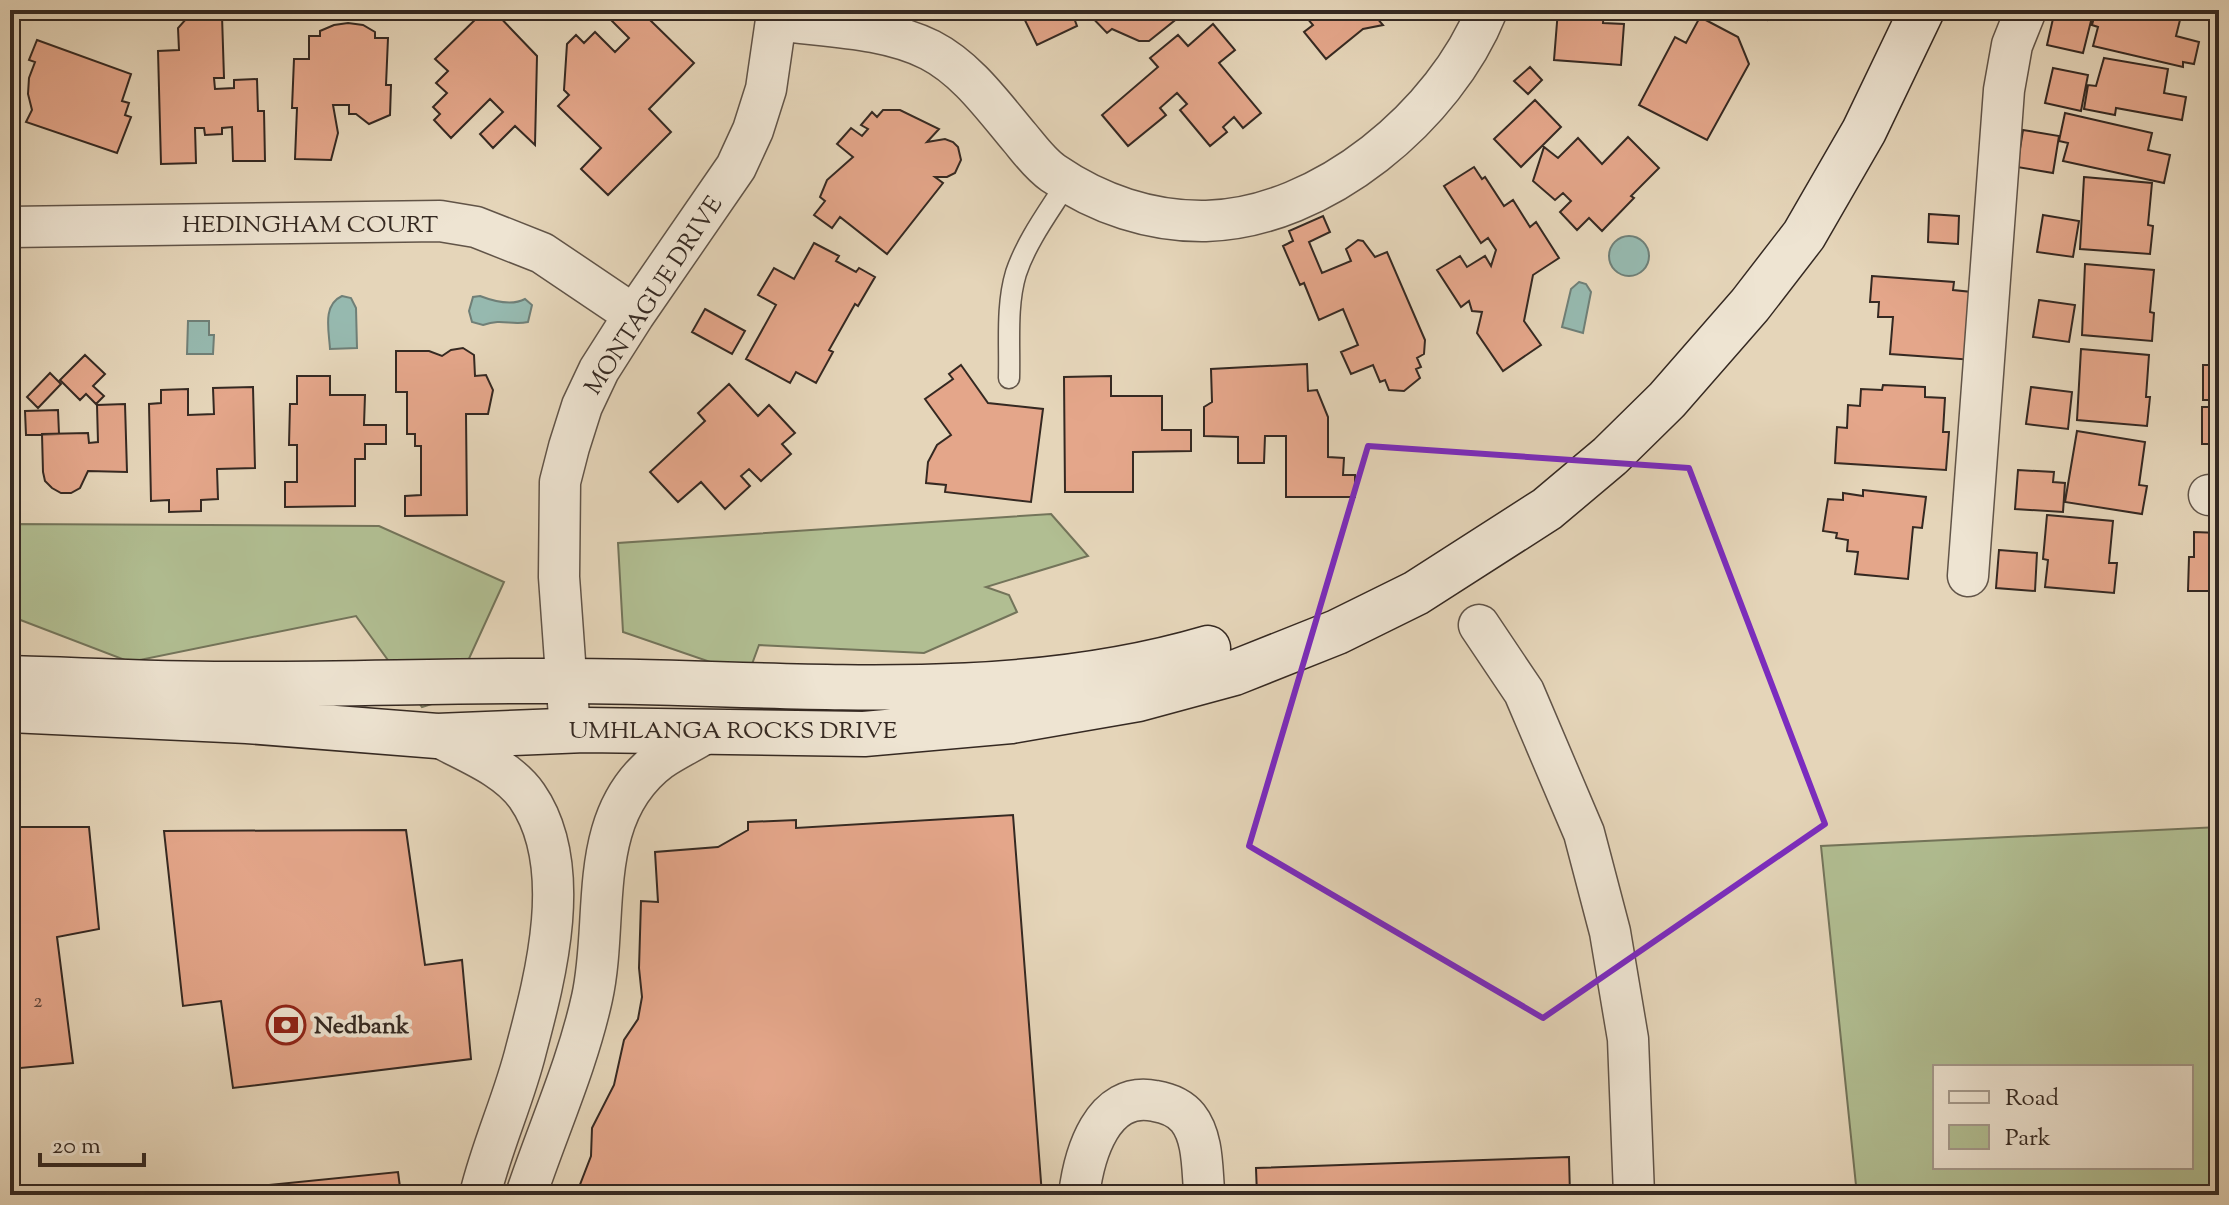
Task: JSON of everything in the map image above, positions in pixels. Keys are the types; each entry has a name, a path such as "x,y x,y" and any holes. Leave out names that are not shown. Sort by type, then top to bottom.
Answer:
{"main road":[{"name":"UMHLANGA ROCKS DRIVE","path":"10,678 227,684 566,681 947,687 1036,680 1151,664 1268,630 1365,587 1431,553 1500,510 1626,408 1690,340 1744,274 1786,213 1823,152 1894,10"},
{"name":"UMHLANGA ROCKS DRIVE","path":"10,710 247,721 437,736 570,731 864,734 1011,721 1138,699 1234,673 1337,632 1416,593 1547,509 1610,456 1667,400 1750,305 1804,235 1864,131 1922,10"}],"street":[{"path":"776,15 882,34 930,50 964,73 1051,171 1094,196 1127,210 1168,219 1229,219 1290,202 1342,176 1384,147 1447,82 1477,36 1487,10"},
{"path":"1968,576 2004,90 2012,45 2026,10"},
{"name":"MONTAGUE DRIVE","path":"570,731 559,577 560,482 582,406 599,370 736,167 753,130 766,89 776,15"},
{"name":"HEDINGHAM COURT","path":"10,227 440,221 476,227 542,253 634,315"},
{"path":"1479,625 1524,692 1584,833 1610,932 1628,1039 1634,1195"},
{"path":"526,1195 570,1080 592,999 599,958 604,862 615,819 633,788 660,760 709,731"},
{"path":"437,736 496,768 526,794 543,825 551,857 553,901 542,979 526,1052 487,1165 480,1195"},
{"path":"1079,1195 1082,1168 1099,1126 1120,1105 1145,1099 1168,1103 1187,1117 1200,1143 1204,1190 1201,1195"}],"lane":[{"path":"1009,378 1015,276 1023,256 1068,181"}],"highlighted area":[{"path":"1368,446 1689,468 1825,824 1543,1018 1249,846"}],"green space":[{"path":"1051,514 1088,556 986,587 1009,595 1017,612 924,653 759,645 748,675 623,632 618,543"},
{"path":"10,524 379,526 504,582 451,698 422,707 356,616 130,662 10,616"},
{"path":"2219,827 2219,1195 1857,1195 1821,846"}],"water":[{"path":"1629,236 1643,242 1649,256 1643,270 1629,276 1615,270 1609,256 1615,242"},
{"path":"1579,282 1586,284 1591,292 1583,333 1562,327 1571,289"},
{"path":"342,296 351,298 356,308 357,348 330,349 329,312"},
{"path":"473,297 508,302 525,299 532,305 528,322 483,325 472,322 469,311"},
{"path":"188,321 209,321 209,335 214,335 213,354 187,354"}],"building":[{"path":"194,10 215,10 222,16 224,78 214,78 215,89 234,88 234,80 257,79 258,111 264,111 265,161 233,161 232,127 222,128 222,134 205,135 204,128 195,128 196,163 161,164 158,51 179,50 178,28"},
{"path":"485,10 493,10 537,56 535,145 515,126 493,148 480,134 503,112 490,99 451,138 434,120 440,114 433,107 447,93 436,83 448,71 435,59"},
{"path":"1020,10 1071,10 1077,26 1037,45"},
{"path":"1085,10 1173,10 1179,17 1149,41 1139,41 1112,29 1107,33"},
{"path":"1300,10 1370,10 1383,25 1363,29 1326,59 1304,32 1313,25"},
{"path":"1558,10 1604,10 1603,23 1624,24 1621,65 1554,60"},
{"path":"1746,10 1771,10 1767,20"},
{"path":"2055,10 2092,17 2083,53 2047,45"},
{"path":"2096,10 2156,10 2181,16 2176,36 2199,42 2194,64 2183,62 2183,67 2093,46 2098,27 2092,25"},
{"path":"2168,10 2201,10 2199,18"},
{"path":"607,16 650,20 694,63 649,109 671,132 608,195 581,169 601,148 558,106 569,95 564,90 567,44 576,35 584,43 595,32 615,52 629,38"},
{"path":"1700,17 1738,37 1749,64 1707,140 1639,105 1675,37 1686,43"},
{"path":"348,23 363,25 375,32 375,38 388,38 386,85 391,85 390,115 369,124 356,114 349,114 349,105 333,105 338,133 331,160 295,159 297,108 292,108 294,59 309,59 309,36 320,36 320,31"},
{"path":"1213,24 1235,50 1219,63 1261,113 1243,128 1234,117 1223,127 1227,132 1210,146 1180,110 1187,104 1177,93 1160,108 1166,115 1128,146 1102,115 1158,67 1150,58 1178,35 1188,46"},
{"path":"37,40 131,74 122,101 129,103 125,115 131,117 117,153 26,122 32,110 28,94 29,78 35,62 29,60"},
{"path":"2104,58 2168,69 2164,93 2186,97 2182,120 2116,108 2115,115 2084,109 2088,85 2096,86"},
{"path":"1530,67 1542,80 1528,94 1514,81"},
{"path":"2053,68 2088,75 2081,111 2045,103"},
{"path":"1535,100 1561,127 1521,167 1494,139"},
{"path":"883,110 900,110 939,129 927,142 945,139 953,142 958,147 961,160 955,173 935,177 943,183 887,254 840,217 832,228 814,215 825,201 820,197 827,180 853,157 837,144 851,128 862,136 868,129 861,125 872,112 877,117"},
{"path":"2065,113 2152,133 2148,150 2170,155 2164,183 2063,161 2068,143 2059,141"},
{"path":"2023,130 2059,136 2053,173 2017,167"},
{"path":"1628,137 1659,168 1602,231 1589,218 1577,230 1560,212 1571,201 1563,193 1555,200 1533,181 1544,147 1558,158 1578,138 1602,164"},
{"path":"1474,167 1482,179 1485,177 1504,206 1513,200 1530,227 1536,222 1559,258 1533,275 1524,321 1541,345 1503,371 1477,333 1482,312 1472,311 1469,301 1461,307 1437,270 1460,256 1467,267 1485,256 1491,266 1496,250 1488,238 1481,243 1444,186"},
{"path":"2084,177 2152,183 2148,225 2153,226 2150,254 2080,249"},
{"path":"1929,214 1959,216 1958,244 1928,242"},
{"path":"2043,215 2079,221 2073,257 2037,252"},
{"path":"1323,216 1330,232 1309,242 1322,273 1351,261 1346,249 1358,240 1363,241 1375,257 1387,252 1425,340 1424,354 1417,358 1421,367 1416,369 1420,378 1404,391 1389,390 1385,380 1380,382 1373,365 1351,374 1341,352 1358,345 1343,309 1319,320 1304,283 1300,285 1283,246 1293,241 1289,231"},
{"path":"2218,220 2219,265 2217,265"},
{"path":"814,243 839,256 836,261 856,272 859,268 875,277 858,306 855,304 829,350 833,352 816,383 796,372 790,383 746,359 776,305 758,295 774,268 794,279"},
{"path":"2085,264 2154,270 2150,312 2154,313 2152,341 2082,335"},
{"path":"1872,276 1954,282 1953,290 1972,292 1974,360 1890,354 1893,317 1878,317 1879,302 1870,302"},
{"path":"2039,300 2075,305 2069,342 2033,337"},
{"path":"705,309 745,331 732,354 692,332"},
{"path":"463,348 474,355 475,376 486,375 493,390 488,414 466,414 467,515 405,516 405,496 421,495 421,446 415,446 415,434 407,434 407,392 396,392 396,351 429,351 442,356 451,350"},
{"path":"2081,349 2149,355 2147,426 2077,420"},
{"path":"85,355 105,374 93,386 104,396 96,404 86,394 80,400 60,380"},
{"path":"1307,364 1308,391 1317,390 1328,417 1328,457 1344,458 1343,475 1355,475 1355,497 1286,497 1286,436 1265,436 1264,463 1238,463 1238,437 1204,436 1204,407 1212,402 1211,369"},
{"path":"961,365 988,403 1043,409 1031,502 945,492 946,485 926,483 928,462 937,445 951,435 925,399 953,379 949,374"},
{"path":"2203,365 2219,365 2219,400 2203,400"},
{"path":"50,373 61,384 38,408 27,397"},
{"path":"297,376 330,376 330,395 365,395 364,425 386,425 386,444 365,444 365,459 355,459 355,506 285,507 285,482 297,482 297,445 289,445 290,404 297,404"},
{"path":"1111,376 1111,396 1162,396 1162,430 1191,430 1191,451 1133,452 1133,492 1065,492 1064,377"},
{"path":"729,384 758,416 769,405 795,433 782,444 791,454 761,481 749,469 741,476 750,486 725,509 701,482 678,502 650,472 705,421 698,413"},
{"path":"1883,385 1925,387 1925,397 1945,398 1943,432 1949,432 1946,470 1835,463 1837,427 1847,428 1848,405 1860,406 1861,389 1882,390"},
{"path":"253,387 255,468 217,469 218,499 201,500 201,511 169,512 169,500 151,501 149,404 161,403 161,390 188,389 188,415 214,414 213,388"},
{"path":"2031,387 2072,392 2068,429 2026,424"},
{"path":"125,404 127,472 88,471 80,488 71,493 61,493 52,488 45,481 43,472 42,434 88,433 89,443 98,442 97,405"},
{"path":"2202,407 2219,407 2219,444 2202,444"},
{"path":"58,410 59,434 26,435 25,411"},
{"path":"2077,431 2145,442 2139,485 2147,486 2142,514 2065,502"},
{"path":"2018,470 2054,472 2053,482 2065,483 2063,512 2015,509"},
{"path":"1863,490 1926,497 1922,528 1913,527 1908,579 1855,574 1858,552 1847,551 1848,540 1836,538 1837,533 1823,531 1828,499 1843,500 1843,493 1863,496"},
{"path":"2047,515 2113,521 2109,563 2117,563 2114,593 2045,587 2048,560 2043,559"},
{"path":"2194,532 2219,533 2219,591 2188,591 2189,557 2194,557"},
{"path":"1999,550 2037,553 2035,591 1996,588"},
{"path":"1013,815 1042,1195 576,1195 591,1156 592,1128 614,1085 624,1040 638,1019 642,997 639,968 641,901 658,902 655,852 718,847 748,830 748,822 796,820 796,828"},
{"path":"10,827 89,827 99,929 57,937 73,1063 10,1069"},
{"path":"406,830 425,965 462,960 471,1059 233,1088 221,1001 183,1006 164,831"},
{"path":"1569,1157 1570,1195 1257,1195 1256,1168"},
{"path":"398,1172 401,1195 199,1195 199,1192"}],"place":[{"name":"Nedbank","path":"286,1025"}]}
